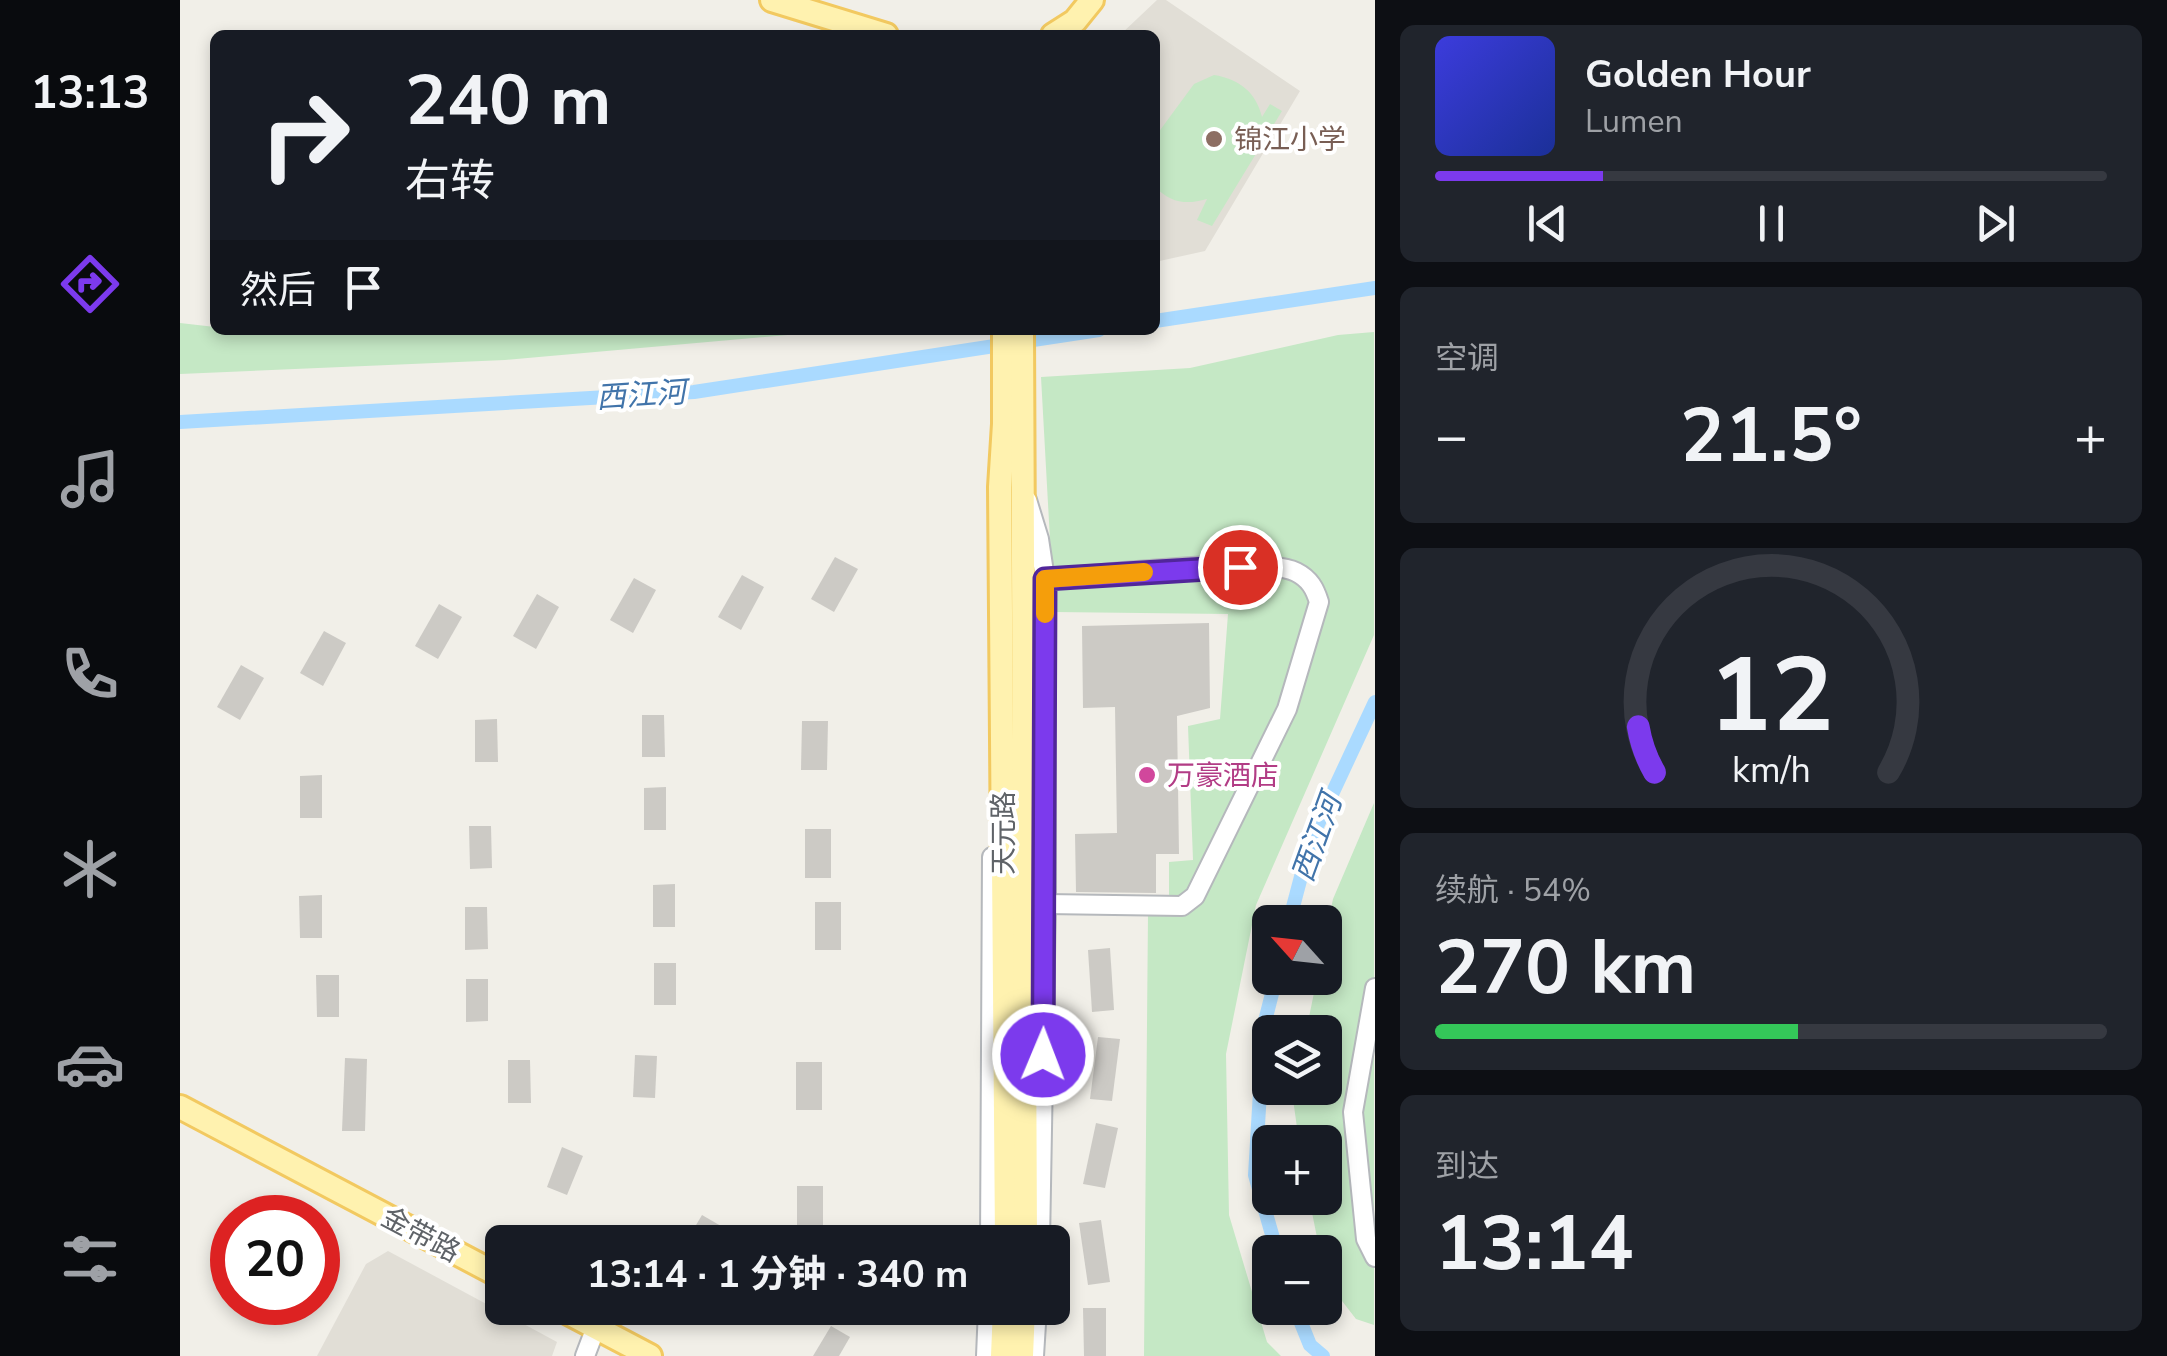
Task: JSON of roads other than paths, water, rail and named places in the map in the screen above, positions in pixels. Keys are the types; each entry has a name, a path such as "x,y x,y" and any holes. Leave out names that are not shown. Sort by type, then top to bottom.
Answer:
{"main road":[{"path":"772,0 870,30"},
{"path":"1061,30 1075,21 1092,0"},
{"path":"1085,30 1111,0"},
{"path":"1004,335 1012,424"},
{"path":"1012,424 1021,335"},
{"name":"天元路","path":"1006,1225 1012,424"},
{"name":"天元路","path":"1011,488 1026,1225"},
{"name":"金带路","path":"180,1107 485,1269"},
{"path":"592,1325 650,1356"},
{"path":"1002,1356 1003,1325"},
{"path":"1022,1356 1023,1325"}],"street":[{"path":"1011,488 1039,539 1045,579 1046,904 1040,1225"},
{"path":"990,1225 993,554 1011,488"},
{"path":"1045,579 1212,567 1269,567 1294,571 1314,586 1319,602 1287,709 1195,896 1182,906 1046,904"},
{"path":"1374,988 1353,1112 1366,1239 1374,1257"},
{"path":"986,1356 987,1325"},
{"path":"1034,1356 1035,1325"},
{"path":"585,1356 596,1327"}],"waterway":[{"name":"西江河","path":"1160,320 1375,288"},
{"name":"西江河","path":"180,422 694,392 1066,335"},
{"name":"西江河","path":"1294,905 1311,839 1375,702"},
{"name":"西江河","path":"1272,995 1264,1025 1255,1175 1272,1235"},
{"name":"西江河","path":"1302,1325 1310,1345 1323,1356"}],"place":[{"name":"锦江小学","path":"1214,139"},
{"name":"万豪酒店","path":"1147,775"}]}
